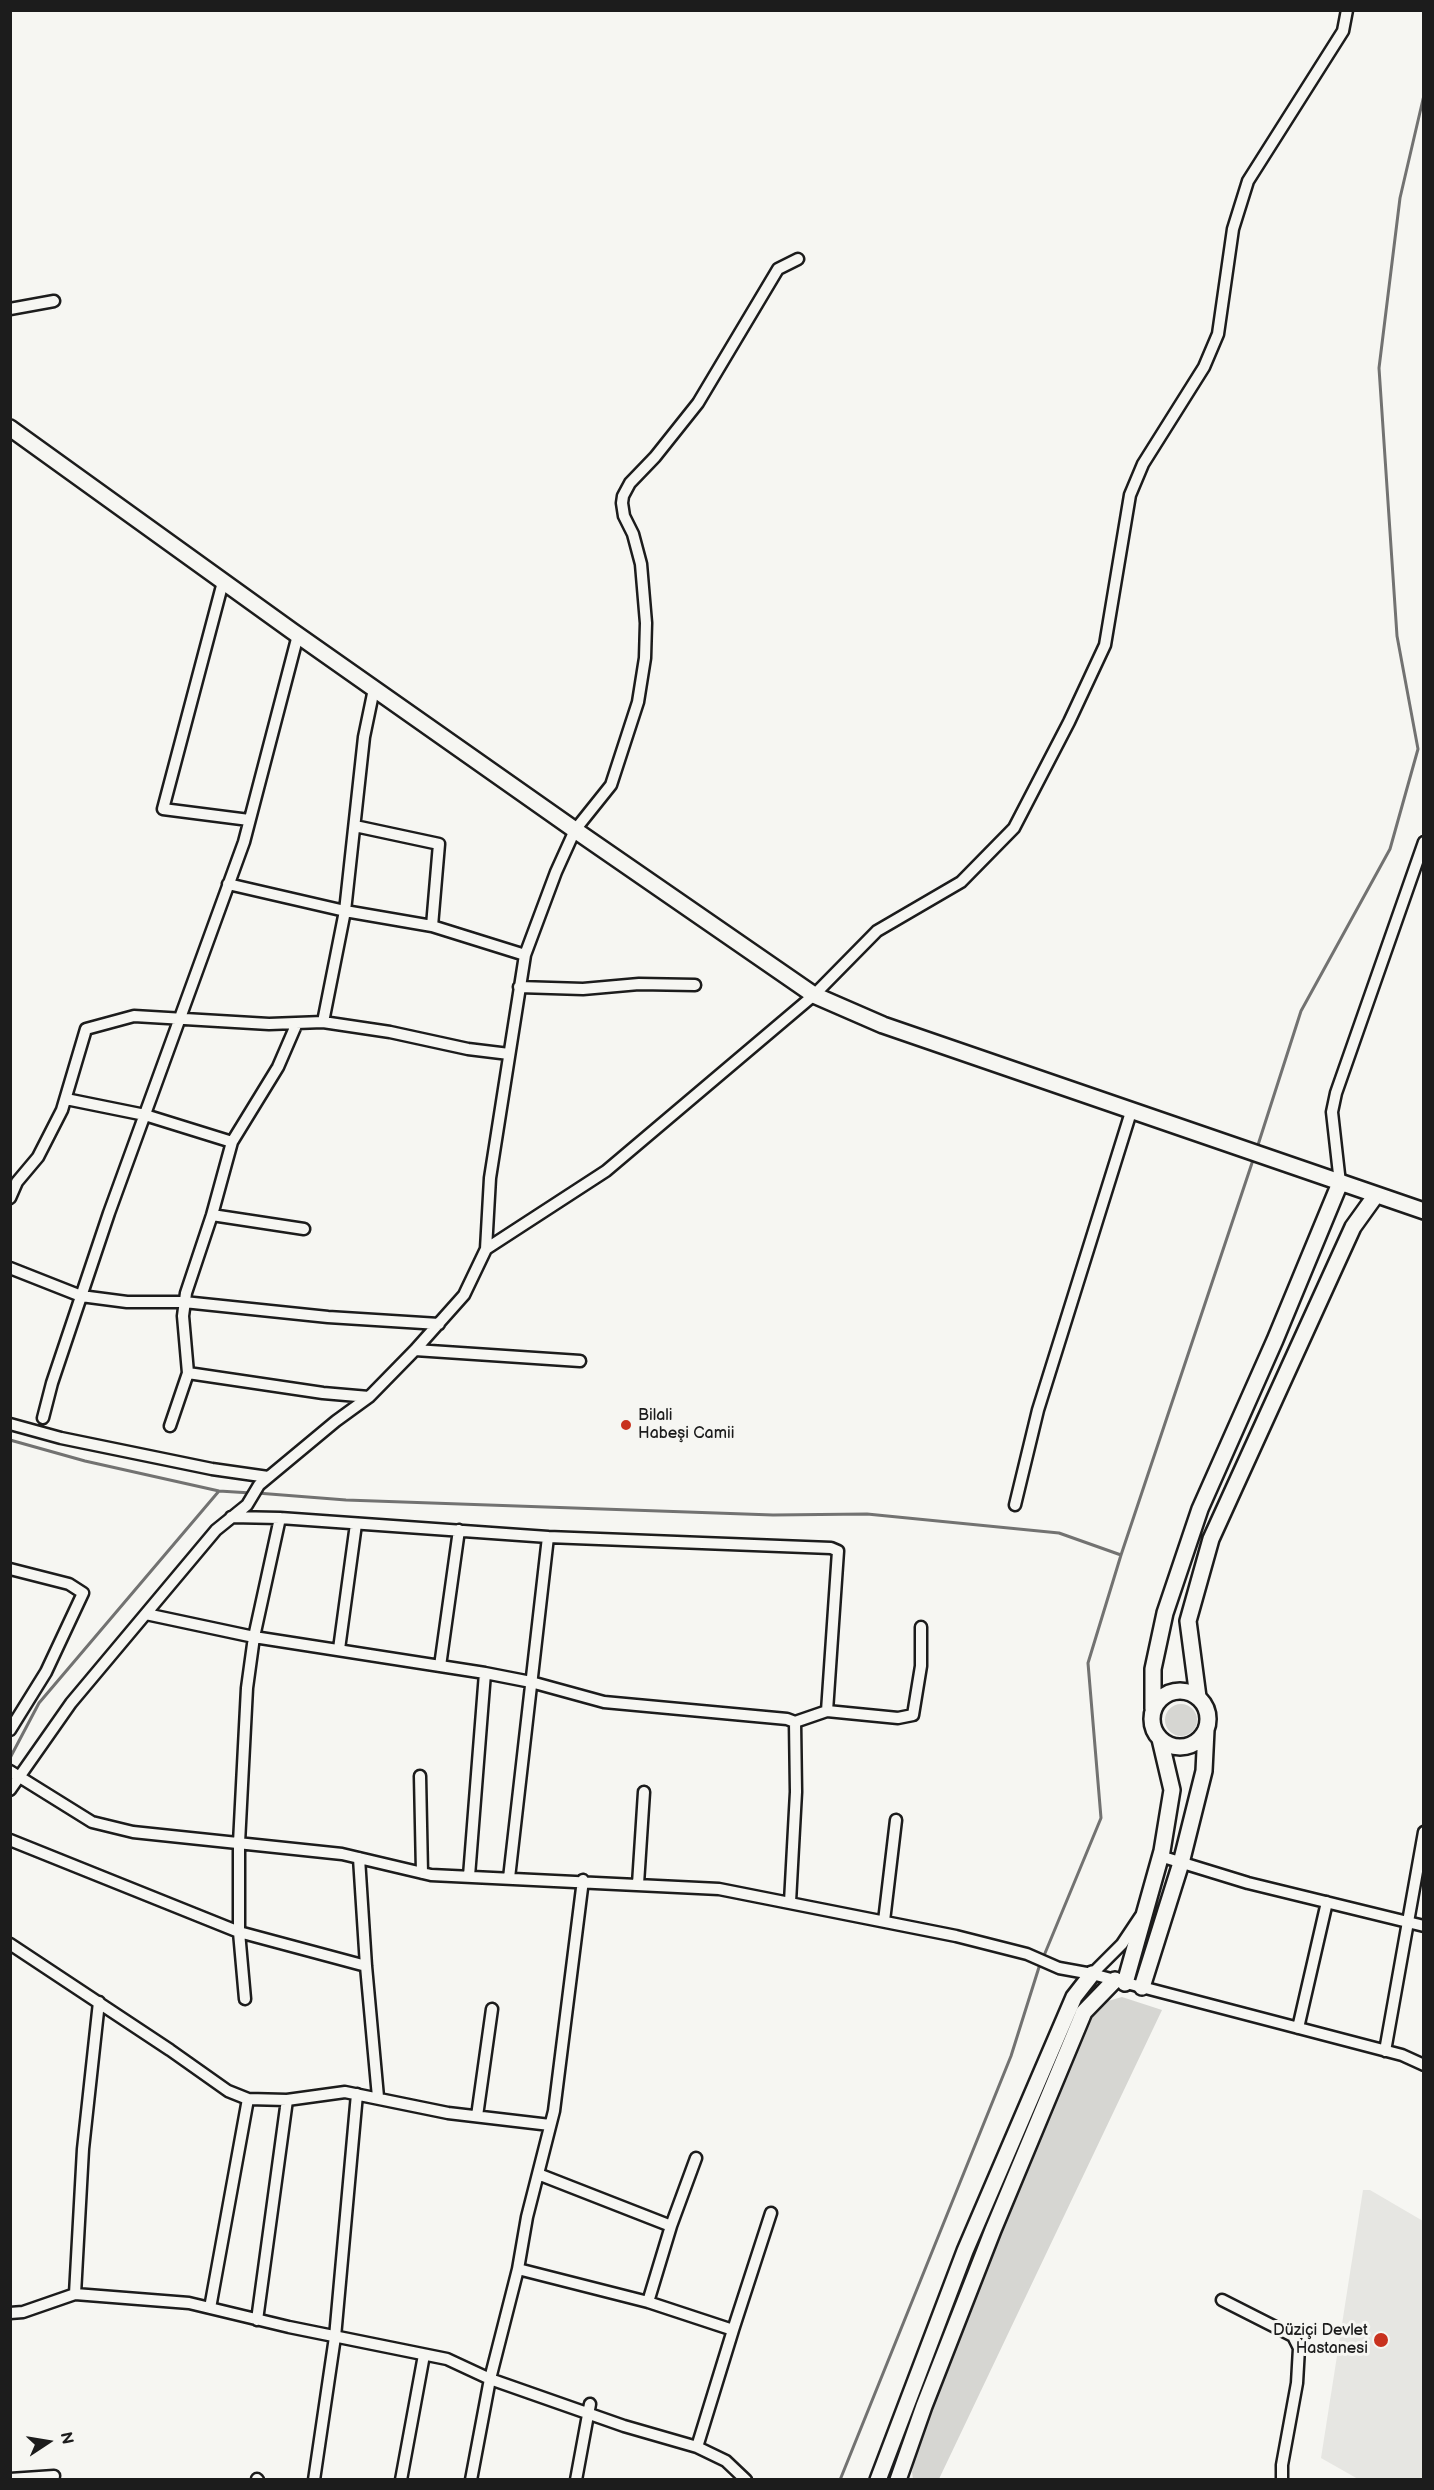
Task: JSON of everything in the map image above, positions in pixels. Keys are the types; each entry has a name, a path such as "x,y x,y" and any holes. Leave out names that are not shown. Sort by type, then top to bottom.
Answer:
{"street":[{"path":"486,1249 606,1172 814,995 877,931 961,882 1014,828 1069,722 1105,645 1130,495 1143,464 1204,367 1218,334 1233,228 1248,181 1342,30 1347,10"},
{"path":"10,1790 15,1774 71,1702 216,1530 247,1505 259,1485 268,1477 369,1396 415,1350 464,1295 486,1249 490,1178 525,955 555,872 575,831 611,785 638,702 645,658 646,623 641,564 633,534 624,516 623,496 630,483 655,457 698,403 778,269 798,259"},
{"path":"10,309 54,301"},
{"path":"10,428 575,831 814,995 883,1025 1424,1212"},
{"path":"223,582 163,809 249,820"},
{"path":"43,1418 81,1296 244,842 298,635"},
{"path":"323,1023 345,911 364,737 374,689"},
{"path":"355,826 439,843 432,927"},
{"path":"898,2480 924,2406 993,2230 1084,2012 1120,1982 1146,1906 1160,1857 1172,1790 1160,1739 1153,1725 1153,1669 1165,1613 1200,1509 1226,1445 1275,1340 1340,1183 1332,1112 1336,1093 1424,842"},
{"path":"228,884 345,911 432,927 525,955"},
{"path":"519,987 583,989 639,984 695,985"},
{"path":"10,1198 14,1182 38,1157 62,1110 86,1029 134,1016 269,1024 323,1023 390,1032 468,1049 509,1054"},
{"path":"170,1426 188,1373 184,1302 212,1215 232,1142 278,1067 297,1023"},
{"path":"66,1099 145,1115 232,1142"},
{"path":"1015,1505 1038,1410 1131,1112"},
{"path":"1198,1697 1188,1621 1211,1539 1353,1227 1376,1195"},
{"path":"212,1215 304,1228"},
{"path":"10,1268 81,1296 127,1302 184,1302 328,1317 439,1324"},
{"path":"415,1350 580,1361"},
{"path":"188,1373 323,1393 369,1396"},
{"path":"10,1424 61,1438 212,1469 268,1477"},
{"path":"231,1518 280,1518 548,1537 831,1548 838,1551 827,1711"},
{"path":"245,1999 239,1932 239,1843 247,1688 254,1637 280,1518"},
{"path":"339,1649 356,1524"},
{"path":"440,1666 459,1530"},
{"path":"509,1878 548,1537"},
{"path":"10,1569 69,1584 82,1593 46,1672 10,1730"},
{"path":"146,1614 254,1637 485,1673 531,1682 604,1702 787,1719 795,1722 827,1711 898,1718 913,1715 921,1666 921,1627"},
{"path":"469,1876 485,1673"},
{"path":"1142,1987 1181,1863 1204,1771 1208,1715 1198,1697 1186,1691 1170,1692 1163,1696 1153,1709"},
{"path":"790,1902 796,1792 795,1722"},
{"path":"1160,1739 1174,1746 1189,1745 1197,1742 1206,1730"},
{"path":"15,1774 92,1822 133,1832 342,1854 422,1873 719,1889 884,1921 1027,1953 1059,1968 1092,1974 1299,2028 1385,2051 1424,2065"},
{"path":"420,1776 422,1873"},
{"path":"638,1884 644,1792"},
{"path":"884,1921 896,1820"},
{"path":"1385,2051 1406,1922 1424,1832"},
{"path":"10,1840 239,1932 366,1966"},
{"path":"1160,1857 1248,1883 1424,1926"},
{"path":"359,1858 378,2097"},
{"path":"471,2480 490,2379 518,2269 550,2124 583,1880"},
{"path":"1299,2028 1327,1902"},
{"path":"878,2480 974,2230 1074,1997 1092,1974 1122,1944 1146,1906"},
{"path":"10,1944 228,2091 248,2099 287,2100 345,2092 448,2113 550,2124"},
{"path":"75,2294 83,2149 99,2002"},
{"path":"477,2116 492,2009"},
{"path":"314,2480 335,2337 357,2094"},
{"path":"210,2308 248,2099"},
{"path":"257,2319 287,2100"},
{"path":"648,2302 671,2226 696,2158"},
{"path":"538,2175 671,2226"},
{"path":"697,2447 771,2213"},
{"path":"518,2269 648,2302 733,2330"},
{"path":"10,2313 23,2312 75,2294 189,2303 335,2337 447,2359 490,2379 589,2409 697,2447 726,2462 746,2480"},
{"path":"1222,2300 1293,2336 1299,2348 1297,2383 1282,2465 1282,2480"},
{"path":"401,2480 424,2355"},
{"path":"576,2480 589,2409"},
{"path":"10,2479 54,2476"}],"shaded area":[{"path":"1181,1704 1193,1708 1197,1720 1193,1732 1181,1736 1169,1732 1165,1720 1169,1708"},
{"path":"1122,1997 1162,2010 939,2479 913,2479 912,2472 919,2439 1034,2141 1092,2018 1108,2001"},
{"name":"Düziçi Devlet Hastanesi","path":"1363,2190 1370,2190 1423,2221 1423,2479 1358,2479 1321,2458"}],"waterway":[{"path":"1257,1148 1301,1011 1390,849 1418,749 1397,636 1379,368 1400,198 1424,95"},
{"path":"1043,1958 1101,1818 1088,1663 1121,1555 1254,1157"},
{"path":"10,1440 85,1461 219,1491 251,1493"},
{"path":"10,1758 39,1703 219,1491"},
{"path":"257,1493 346,1500 773,1515 867,1514 1059,1533 1121,1555"},
{"path":"840,2480 1011,2056 1040,1964"}],"place":[{"name":"Bilali Habeşi Camii","path":"626,1425"},
{"name":"Düziçi Devlet Hastanesi","path":"1381,2340"}]}
